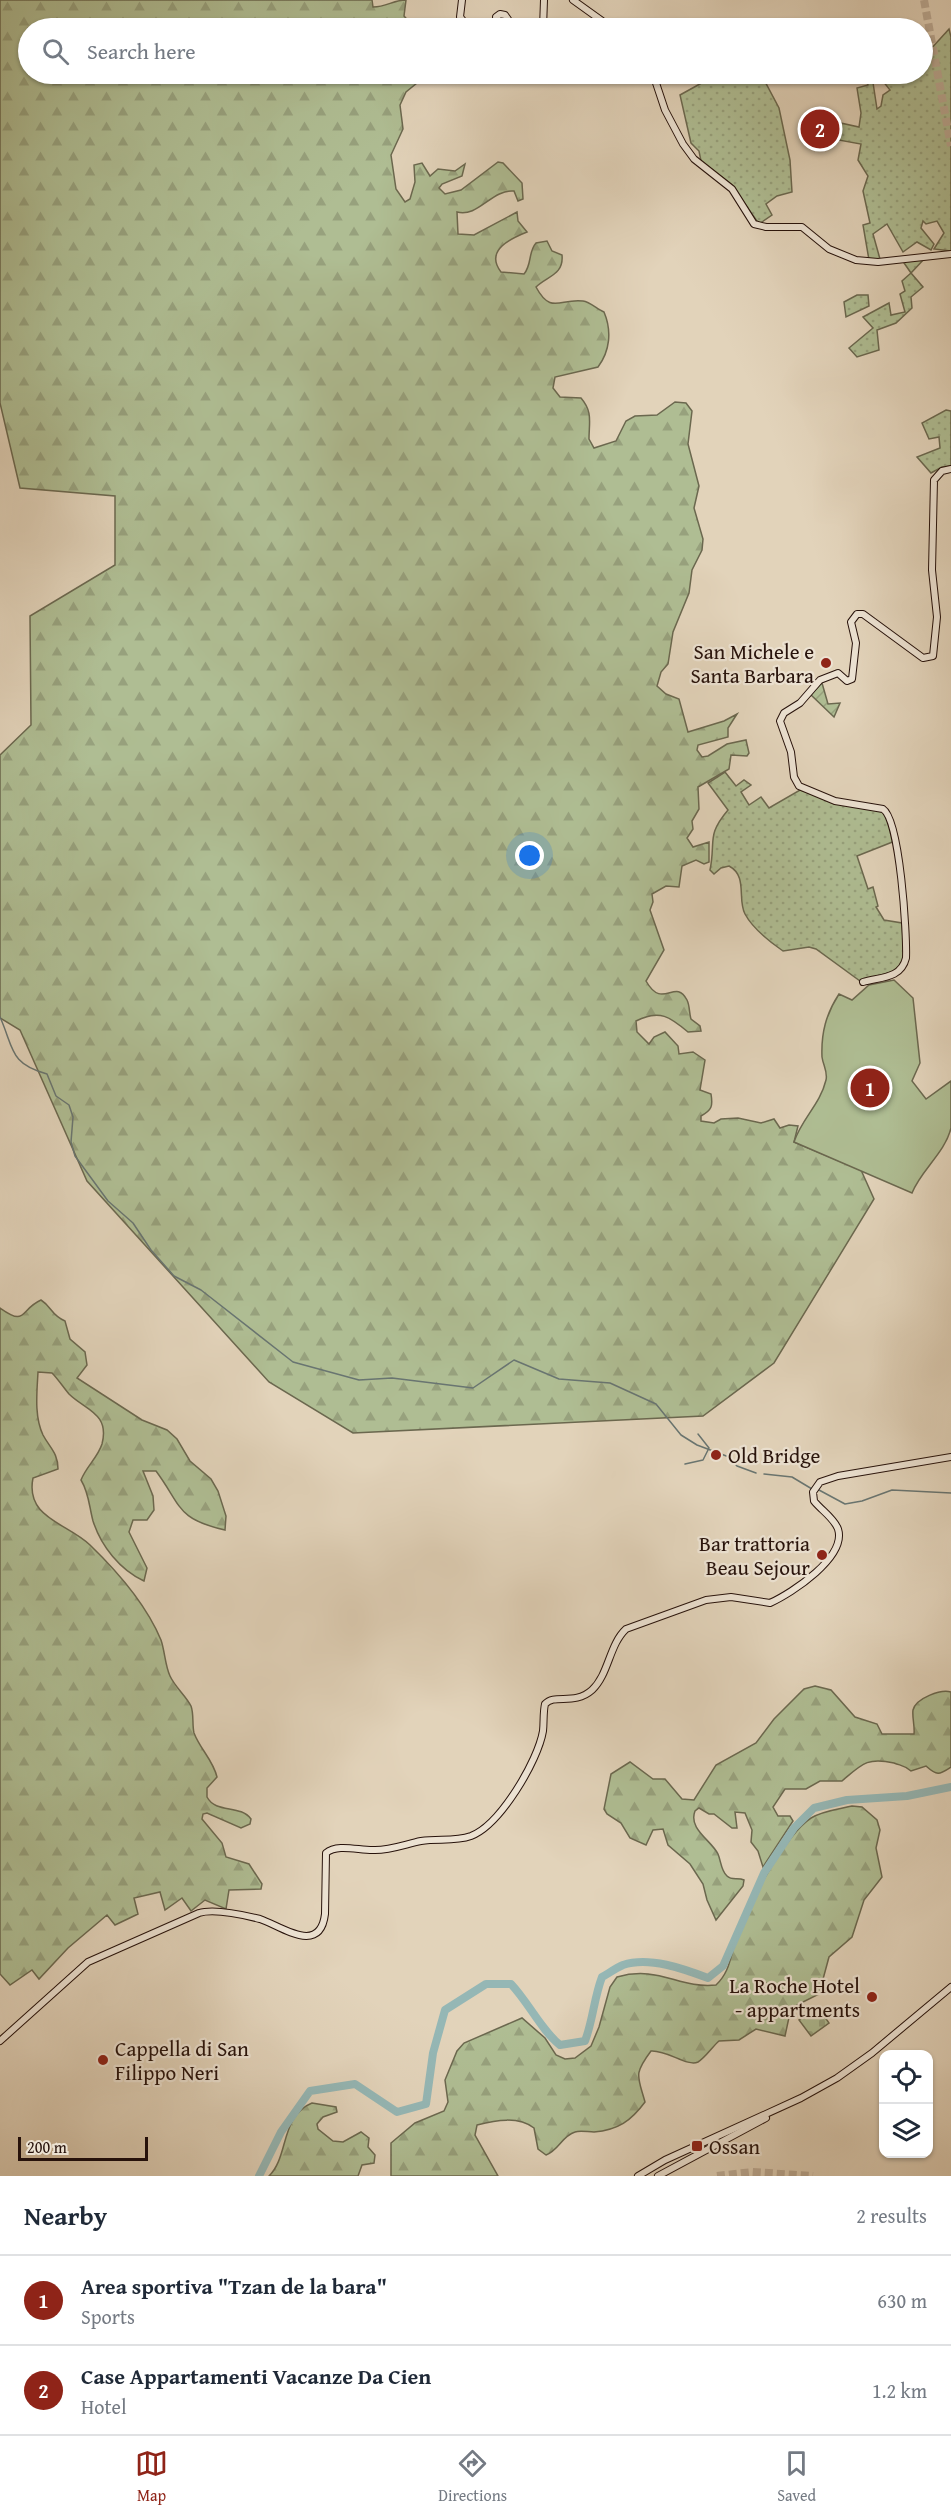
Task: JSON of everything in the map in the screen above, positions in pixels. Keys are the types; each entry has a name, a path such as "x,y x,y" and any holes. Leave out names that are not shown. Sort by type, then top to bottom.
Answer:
{"main road":[{"path":"460,18 462,0"},
{"path":"543,18 544,0"},
{"path":"573,0 598,18"},
{"path":"656,84 664,110 683,144 694,159 732,189 754,224 766,227 802,226 830,249 867,262 951,254"},
{"path":"863,982 893,975 904,966 906,958 904,902 892,820 883,809 835,801 799,786 794,777 791,752 780,721 784,713 800,703 820,680 838,673 847,681 852,679 856,643 851,622 857,614 863,614 923,658 933,656 937,617 932,557 934,480 942,471 951,470"},
{"path":"0,2041 88,1962 199,1912 210,1911 261,1920 301,1936 320,1930 324,1923 324,1860 329,1850 335,1848 381,1850 419,1841 454,1840 472,1835 484,1828 516,1790 533,1759 543,1731 545,1704 552,1699 576,1699 591,1690 626,1629 706,1600 731,1598 770,1603 828,1562 837,1549 839,1537 834,1522 814,1501 813,1492 820,1482 838,1476 951,1457"},
{"path":"638,2176 665,2160 778,2109 852,2068 951,1987"},
{"path":"658,2176 759,2123 778,2109"}],"green space":[{"path":"0,0 372,0 373,7 406,0 404,16 406,18 18,18 18,84 416,84 406,92 400,105 403,129 391,155 396,189 405,202 410,199 415,182 414,165 422,163 430,176 438,169 455,171 465,164 462,176 442,184 439,188 445,194 461,190 498,162 503,163 522,183 523,199 518,201 514,191 506,192 472,211 457,212 458,234 474,235 517,212 518,221 527,232 508,241 498,251 497,264 501,272 524,274 536,243 547,241 552,251 562,255 562,262 558,271 536,287 541,296 551,303 586,302 604,312 609,334 605,354 598,367 555,377 553,388 560,397 581,398 585,403 589,417 589,439 594,448 616,441 626,421 635,416 657,415 675,402 686,403 692,411 688,444 699,486 694,508 703,539 702,550 692,570 689,593 673,632 668,664 661,672 657,686 666,694 679,699 688,732 724,721 737,714 728,728 728,737 698,745 697,750 702,757 708,756 727,744 746,740 749,753 747,756 731,755 729,769 698,787 699,809 692,821 693,829 687,838 693,847 709,842 709,862 704,864 696,860 682,866 679,887 666,886 652,894 653,902 650,910 664,950 646,981 658,993 678,992 682,994 688,1002 691,1019 700,1026 701,1031 688,1032 676,1022 658,1015 636,1021 637,1032 649,1044 654,1037 665,1032 678,1046 679,1054 693,1052 705,1060 700,1090 711,1094 712,1102 710,1110 701,1116 701,1121 714,1123 721,1119 738,1118 761,1123 774,1119 780,1128 789,1125 798,1126 794,1142 861,1170 874,1199 774,1363 703,1416 353,1433 269,1382 87,1181 20,1030 0,1018 0,755 31,725 30,616 115,565 115,496 20,488 0,403"},
{"path":"949,29 951,37 951,251 934,249 944,233 937,221 926,224 923,221 921,228 934,244 931,250 917,242 903,252 887,224 873,234 880,259 869,260 863,225 870,223 863,191 868,176 858,160 861,144 833,139 836,122 859,127 861,113 857,88 873,84 877,109 881,106 883,95 890,90 885,84 933,84 933,47"},
{"path":"700,84 766,84 779,108 790,160 792,192 777,196 766,204 772,215 759,224 731,184 701,161 699,151 691,143 680,95"},
{"path":"926,257 911,273 902,260"},
{"path":"911,273 923,287 911,297 912,308 896,323 877,330 879,350 857,357 849,348 873,328 863,317 889,303 891,315 905,312 900,294 905,291 902,281"},
{"path":"857,295 868,295 869,306 846,317 844,302"},
{"path":"946,410 951,411 951,466 942,467 931,473 917,457 940,448 939,437 929,439 922,423"},
{"path":"822,683 828,704 840,703 834,717 810,694"},
{"path":"725,772 736,786 744,780 751,785 741,792 749,805 761,797 769,808 800,790 886,813 895,841 857,856 868,889 873,887 878,906 876,907 884,920 902,923 904,957 898,970 860,981 816,949 809,947 783,951 752,925 743,908 740,882 735,870 729,866 721,868 714,874 710,870 714,833 728,810 708,783"},
{"path":"894,980 913,998 920,1063 912,1081 926,1099 951,1081 951,1128 948,1137 912,1193 794,1142 797,1133 820,1097 826,1080 822,1040 828,1016 839,994 852,1000 869,985"},
{"path":"41,1300 65,1321 70,1339 85,1352 87,1365 77,1378 142,1420 167,1430 177,1439 190,1461 211,1479 218,1491 226,1516 225,1530 209,1526 188,1516 156,1471 143,1471 153,1496 154,1510 147,1520 133,1520 129,1532 147,1568 144,1581 135,1576 119,1564 106,1548 93,1521 81,1480 102,1444 104,1434 102,1425 94,1413 69,1394 52,1373 38,1372 38,1420 43,1435 55,1455 58,1469 33,1478 32,1491 35,1502 41,1511 90,1545 121,1577 148,1614 161,1640 170,1676 191,1706 194,1733 217,1777 207,1788 207,1797 216,1806 241,1812 251,1819 250,1824 241,1828 207,1813 203,1814 202,1819 222,1843 226,1857 249,1864 262,1884 261,1889 229,1890 226,1909 205,1900 191,1911 182,1898 165,1910 160,1892 134,1898 138,1914 115,1925 107,1915 68,1948 39,1979 32,1970 10,1985 0,1974 0,1308 9,1314 19,1316"},
{"path":"815,1686 831,1690 855,1717 877,1724 882,1734 914,1734 913,1710 915,1706 929,1695 951,1692 951,1767 938,1773 926,1766 911,1771 894,1763 877,1761 865,1763 842,1781 820,1781 806,1789 785,1789 773,1807 778,1816 790,1816 793,1821 763,1867 758,1851 751,1842 752,1830 745,1813 735,1812 737,1828 732,1828 714,1814 709,1814 699,1808 695,1811 694,1817 697,1829 715,1849 725,1874 731,1878 744,1880 743,1886 716,1920 703,1884 690,1864 668,1845 663,1829 653,1830 646,1845 630,1838 621,1823 607,1814 604,1809 611,1774 630,1762 653,1779 665,1779 682,1799 694,1800 716,1765 756,1743 774,1719 804,1689"},
{"path":"852,1806 862,1807 877,1820 880,1830 876,1848 882,1877 864,1900 852,1937 829,1957 819,1994 791,2008 785,2036 756,2029 739,2040 719,2041 701,2060 694,2063 651,2051 639,2071 640,2086 645,2102 634,2114 617,2127 594,2132 577,2131 546,2155 538,2149 534,2128 528,2124 507,2120 477,2125 475,2135 498,2176 391,2176 391,2143 415,2123 444,2111 448,2102 445,2080 457,2051 464,2043 522,2018 545,2038 556,2055 565,2059 575,2058 591,2046 610,1987 617,1977 645,1974 691,1984 716,1985 727,1970 741,1927 757,1892 790,1840 811,1818 831,1810"},
{"path":"818,2007 829,2023 811,2036 799,2020"},
{"path":"312,2103 336,2107 337,2112 323,2117 317,2124 318,2129 333,2141 343,2142 361,2132 369,2138 368,2147 375,2155 374,2163 362,2165 358,2176 269,2176 280,2158 295,2117"}],"waterway":[{"path":"0,1017 19,1060 47,1074 56,1096 69,1105 73,1117 71,1142 75,1156 108,1201 133,1223 151,1250 174,1276 201,1290 293,1362 359,1380 392,1378 473,1388 514,1360 559,1379 610,1383 656,1404 681,1435 697,1445 729,1457 737,1466 756,1473"},
{"path":"685,1464 703,1460 709,1448 698,1434"},
{"path":"764,1474 792,1477 812,1489"},
{"path":"819,1490 845,1504 862,1501 892,1490 951,1493"},
{"path":"259,2176 281,2132 310,2091 355,2084 397,2112 426,2104 433,2053 445,2010 486,1984 511,1984 547,2032 560,2045 585,2041 602,1977 623,1965 655,1963 708,1978 723,1966 764,1873 794,1828 814,1808 847,1800 907,1796 951,1787"}],"tunnel":[{"path":"924,0 927,18"},
{"path":"933,49 951,146"},
{"path":"717,2176 752,2172 813,2176"}],"place":[{"name":"Case Appartamenti Vacanze Da Cien","path":"820,129"},
{"name":"San Michele e Santa Barbara","path":"826,663"},
{"name":"Area sportiva \"Tzan de la bara\"","path":"870,1088"},
{"name":"Old Bridge","path":"716,1455"},
{"name":"Bar trattoria Beau Sejour","path":"822,1555"},
{"name":"La Roche Hotel - appartments","path":"872,1997"},
{"name":"Cappella di San Filippo Neri","path":"103,2060"},
{"name":"Ossan","path":"697,2146"}]}
